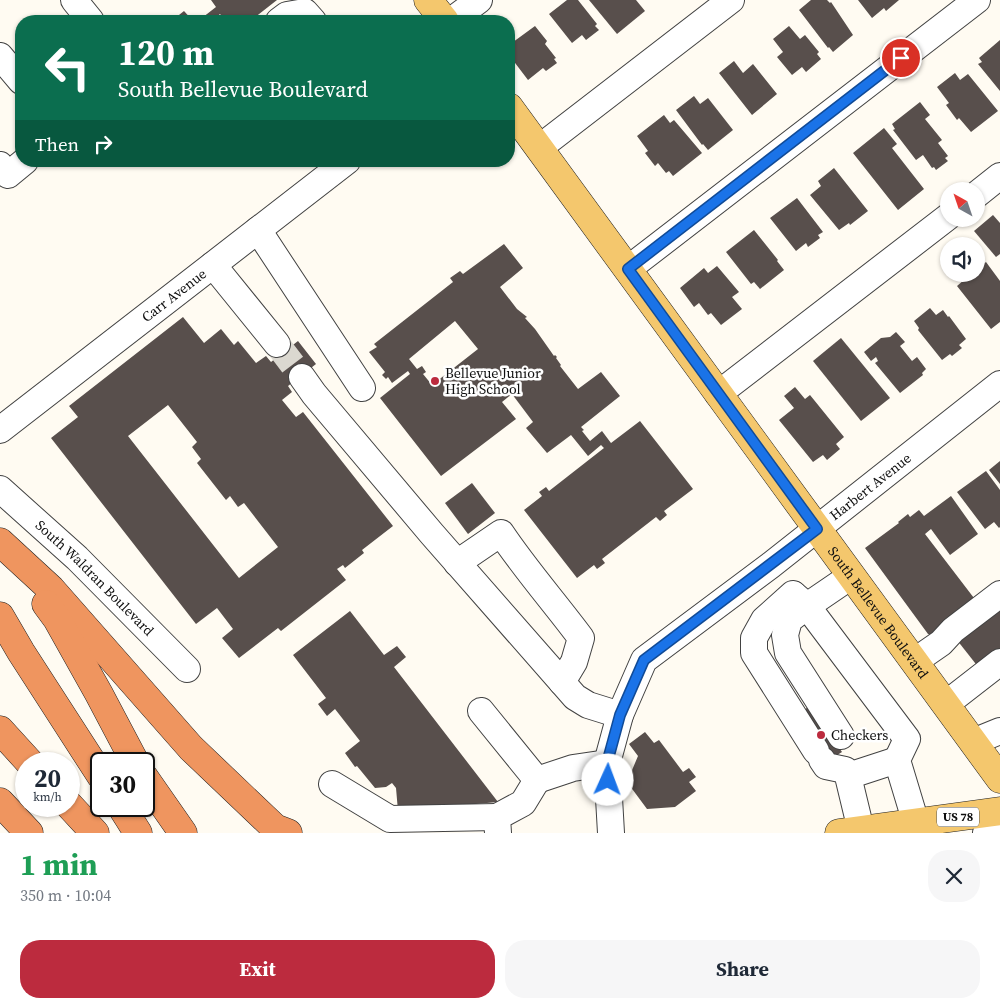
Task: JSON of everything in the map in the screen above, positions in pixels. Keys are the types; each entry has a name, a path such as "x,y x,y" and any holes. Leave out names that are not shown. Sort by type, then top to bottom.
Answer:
{"highway":[{"path":"0,542 51,589 191,748 275,828 288,833"},
{"path":"0,546 57,619 130,752"},
{"path":"0,616 90,759"},
{"path":"0,730 20,752"},
{"path":"155,793 179,827"},
{"path":"0,802 29,833"},
{"path":"80,817 92,830"}],"main road":[{"path":"428,0 440,15"},
{"name":"South Bellevue Boulevard","path":"515,115 1000,779"},
{"name":"US 78","path":"850,831 1000,812"}],"street":[{"path":"74,0 85,15"},
{"path":"459,15 479,0"},
{"path":"539,148 731,0"},
{"path":"628,269 977,0"},
{"path":"286,15 305,12 308,15"},
{"path":"0,164 8,175 18,167"},
{"name":"Carr Avenue","path":"0,430 339,167"},
{"path":"985,188 1000,176"},
{"path":"718,394 940,223"},
{"path":"258,230 362,388"},
{"path":"213,265 277,344"},
{"path":"302,377 314,394 457,563 574,697 588,705 620,715"},
{"name":"Harbert Avenue","path":"611,833 607,763 620,715 644,660 771,565 1000,384"},
{"name":"South Waldran Boulevard","path":"0,489 77,558 186,669"},
{"path":"457,563 501,532 514,552 556,603 581,638 574,662 562,682"},
{"path":"771,565 907,739 897,760 916,823"},
{"path":"850,831 833,764 754,653 754,638 764,620 800,600 851,576"},
{"path":"914,661 941,643 953,630 1000,594"},
{"path":"800,600 784,635 788,653 851,752 833,764"},
{"path":"946,704 1000,662"},
{"path":"482,711 537,780"},
{"path":"973,742 1000,731"},
{"path":"833,764 897,760"},
{"path":"332,784 390,819 497,825 523,804 537,780 573,768 607,763"},
{"path":"986,833 1000,823"}],"building":[{"path":"211,0 277,0 258,15 206,15 216,7"},
{"path":"567,0 578,0 597,24 595,26 599,30 586,40 582,35 572,43 549,14"},
{"path":"589,0 636,0 645,11 617,34"},
{"path":"811,0 827,0 831,2 853,35 833,52 799,10"},
{"path":"858,0 899,0 886,11 884,8 872,18"},
{"path":"184,11 188,15 179,15"},
{"path":"535,26 547,41 545,44 556,58 554,59 557,63 546,71 543,68 528,80 515,63 515,41"},
{"path":"789,26 800,39 805,35 819,52 817,54 821,59 806,72 802,67 792,75 777,57 783,52 773,39"},
{"path":"1000,40 1000,91 978,64 982,62 979,58"},
{"path":"734,61 743,73 753,64 777,94 752,115 719,73"},
{"path":"955,73 960,80 968,74 998,111 971,132 959,118 957,120 946,105 949,103 937,87"},
{"path":"694,96 700,104 708,98 733,130 708,150 702,145 676,110"},
{"path":"920,102 930,115 925,119 942,140 938,143 948,156 945,158 948,161 936,170 934,167 932,168 923,155 916,160 893,130 895,129 892,124"},
{"path":"664,115 670,123 674,120 702,153 673,176 669,171 666,173 658,163 655,166 645,153 648,151 637,136"},
{"path":"884,128 897,144 892,148 924,189 898,210 853,153"},
{"path":"834,168 868,211 850,225 849,223 839,230 810,195 821,186 818,181"},
{"path":"797,198 823,232 818,235 820,238 808,247 806,243 796,251 770,218"},
{"path":"993,215 1000,223 1000,254 996,257 985,244 985,237 979,237 974,231 978,228 985,228 985,222"},
{"path":"754,230 784,270 760,289 754,282 751,284 726,252"},
{"path":"504,244 523,268 500,287 517,309 527,317 525,318 554,356 557,357 560,366 578,389 601,372 620,396 581,427 584,430 582,431 590,441 602,431 611,443 640,421 693,489 664,511 667,515 660,521 656,517 602,559 605,563 597,569 594,565 577,578 524,510 542,496 539,492 546,487 549,491 604,448 601,445 588,456 571,435 547,453 526,428 533,422 512,394 502,402 516,419 441,476 380,398 410,374 408,371 392,383 388,377 386,379 382,375 385,372 369,352 377,347 374,344 453,282 450,278 460,271 463,274","holes":["455,321 478,349 432,385 423,374 426,372 422,366 417,369 409,359"]},
{"path":"985,263 1000,281 1000,322 991,329 957,286 962,282 985,282"},
{"path":"717,266 739,292 732,297 742,309 721,325 711,313 708,315 699,303 694,307 680,288 704,268 708,273"},
{"path":"930,308 936,315 943,310 966,339 959,345 962,348 952,356 950,354 942,360 918,330 919,328 914,321"},
{"path":"183,317 204,343 221,329 234,345 238,341 256,363 266,356 271,362 298,341 316,364 288,386 292,392 282,400 296,417 303,412 393,526 362,550 364,553 345,568 343,565 337,569 346,580 281,631 278,628 239,658 222,638 233,629 217,608 196,624 51,438 78,417 69,406","holes":["168,405 197,442 192,447 201,459 197,463 226,500 230,496 238,507 244,503 278,547 239,578 128,436"]},
{"path":"896,332 905,342 900,346 912,361 917,357 926,369 922,373 923,375 900,393 875,363 878,361 876,357 871,361 864,352 881,338 890,337"},
{"path":"841,338 890,398 861,421 813,361"},
{"path":"795,387 805,399 810,395 844,437 836,444 840,449 827,460 823,455 813,462 779,420 794,408 784,396"},
{"path":"1000,461 1000,484 989,470"},
{"path":"986,471 1000,490 999,528 994,522 985,529 957,492"},
{"path":"472,483 495,513 468,534 445,503"},
{"path":"951,496 978,534 950,555 931,529 925,534 977,602 933,636 928,634 865,548 908,514 910,517 919,510 924,516"},
{"path":"1000,599 1000,651 979,668 953,635"},
{"path":"350,611 384,655 397,646 406,657 394,667 498,802 398,811 396,788 392,783 386,787 375,788 357,766 355,767 345,753 360,741 335,709 327,716 318,704 326,698 293,655"},
{"name":"Checkers","path":"810,706 849,743 840,749 842,752 826,762 799,713"},
{"path":"645,732 654,743 659,740 683,772 689,768 696,777 689,782 696,791 675,807 647,809 627,782 638,756 629,744"}],"tunnel":[{"path":"277,344 302,377"}],"place":[{"name":"Bellevue Junior High School","path":"435,381"},
{"name":"Checkers","path":"821,735"}],"route":[{"path":"608,780 607,763 620,715 644,660 817,529 628,269 901,58"}]}
